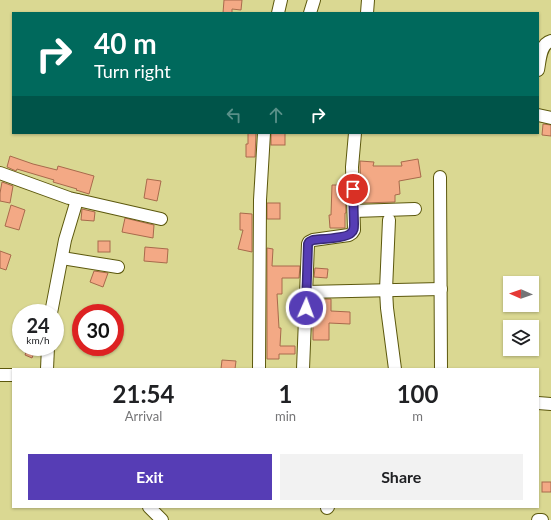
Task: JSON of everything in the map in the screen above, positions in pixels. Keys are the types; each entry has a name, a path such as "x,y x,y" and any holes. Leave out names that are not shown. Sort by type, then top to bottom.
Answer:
{"street":[{"path":"278,12 281,0"},
{"path":"310,12 314,0"},
{"path":"367,12 368,0"},
{"path":"539,64 544,45 551,41"},
{"path":"539,115 551,118"},
{"path":"259,368 260,200 264,134"},
{"path":"304,368 308,244 313,240 349,235 354,230 352,172 355,134"},
{"path":"0,173 69,198 160,219"},
{"path":"440,177 441,368"},
{"path":"53,304 65,240 77,200"},
{"path":"354,211 415,209"},
{"path":"389,220 386,290 395,368"},
{"path":"62,258 118,267"},
{"path":"306,292 441,289"},
{"path":"47,368 48,356"},
{"path":"0,375 12,375"},
{"path":"539,403 551,404"},
{"path":"150,508 162,520"}],"building":[{"path":"224,0 242,0 241,10 232,9 232,12 223,12"},
{"path":"543,124 551,125 551,136 542,135"},
{"path":"248,134 256,134 255,157 246,157 246,144 248,144"},
{"path":"271,134 285,134 285,145 271,145"},
{"path":"10,156 57,170 58,166 94,176 89,194 53,182 54,180 17,169 16,171 7,167"},
{"path":"418,159 421,177 399,181 400,194 395,195 395,202 362,203 360,161 374,162 373,166 402,166 401,162"},
{"path":"147,179 161,181 157,201 144,198"},
{"path":"2,182 13,186 10,203 0,201"},
{"path":"332,185 345,185 345,228 330,228 329,215 331,215"},
{"path":"267,203 280,203 280,219 267,219"},
{"path":"11,205 25,210 19,230 5,226"},
{"path":"82,209 95,212 94,221 81,220"},
{"path":"240,213 252,214 252,252 238,249 243,230 240,230"},
{"path":"125,218 154,225 153,238 122,232"},
{"path":"98,241 110,241 110,252 98,252"},
{"path":"145,247 168,249 167,263 144,261"},
{"path":"267,248 273,249 272,266 300,266 299,278 282,278 282,294 277,294 279,328 281,328 280,346 295,346 295,354 279,354 279,359 267,359"},
{"path":"0,251 11,255 6,270 0,268"},
{"path":"315,268 328,269 327,278 314,277"},
{"path":"94,271 108,273 103,287 90,282"},
{"path":"313,299 331,299 331,311 350,312 350,324 329,323 329,340 313,340"},
{"path":"222,360 236,361 235,368 221,368"},
{"path":"542,482 551,482 551,492 542,492"}],"route":[{"path":"306,308 308,244 313,240 343,237 352,233 354,230 353,189"}]}
